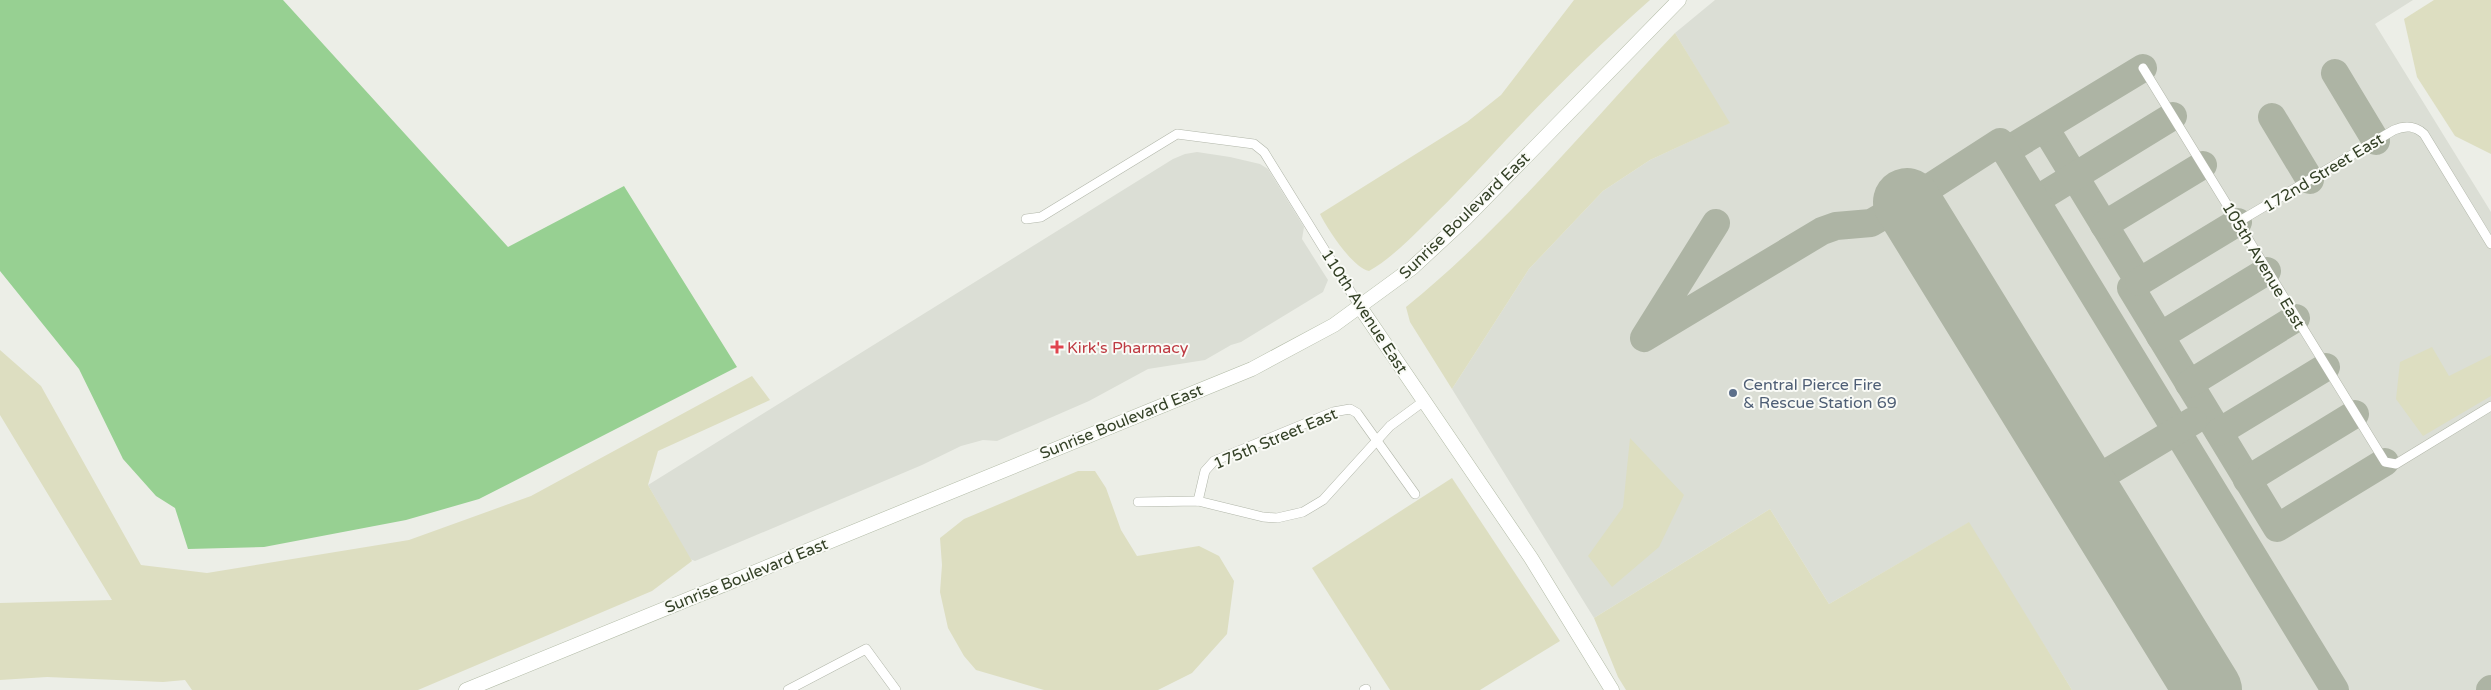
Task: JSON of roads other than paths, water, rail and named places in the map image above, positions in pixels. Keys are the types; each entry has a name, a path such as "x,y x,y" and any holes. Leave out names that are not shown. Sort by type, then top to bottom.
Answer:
{"main road":[{"name":"Sunrise Boulevard East","path":"466,690 1252,369 1314,337 1360,307 1412,268 1465,218 1678,0"},
{"name":"110th Avenue East","path":"1360,307 1531,558 1612,690"}],"street":[{"name":"105th Avenue East","path":"2143,68 2385,462 2396,464 2491,406"},
{"name":"172nd Street East","path":"2238,222 2394,130 2414,127 2424,134 2491,244"},
{"name":"110th Avenue East","path":"1026,220 1041,217 1177,134 1254,144 1264,152 1360,307"},
{"path":"1138,502 1198,502 1263,517 1277,518 1303,512 1323,500 1376,438 1424,401"},
{"name":"175th Street East","path":"1198,502 1205,471 1214,461 1333,412 1350,408 1357,413 1376,438"},
{"path":"1376,438 1415,494"},
{"path":"788,690 866,649 896,690"}],"place":[{"name":"Kirk's Pharmacy","path":"1057,347"},
{"name":"Central Pierce Fire & Rescue Station 69","path":"1733,393"}]}
